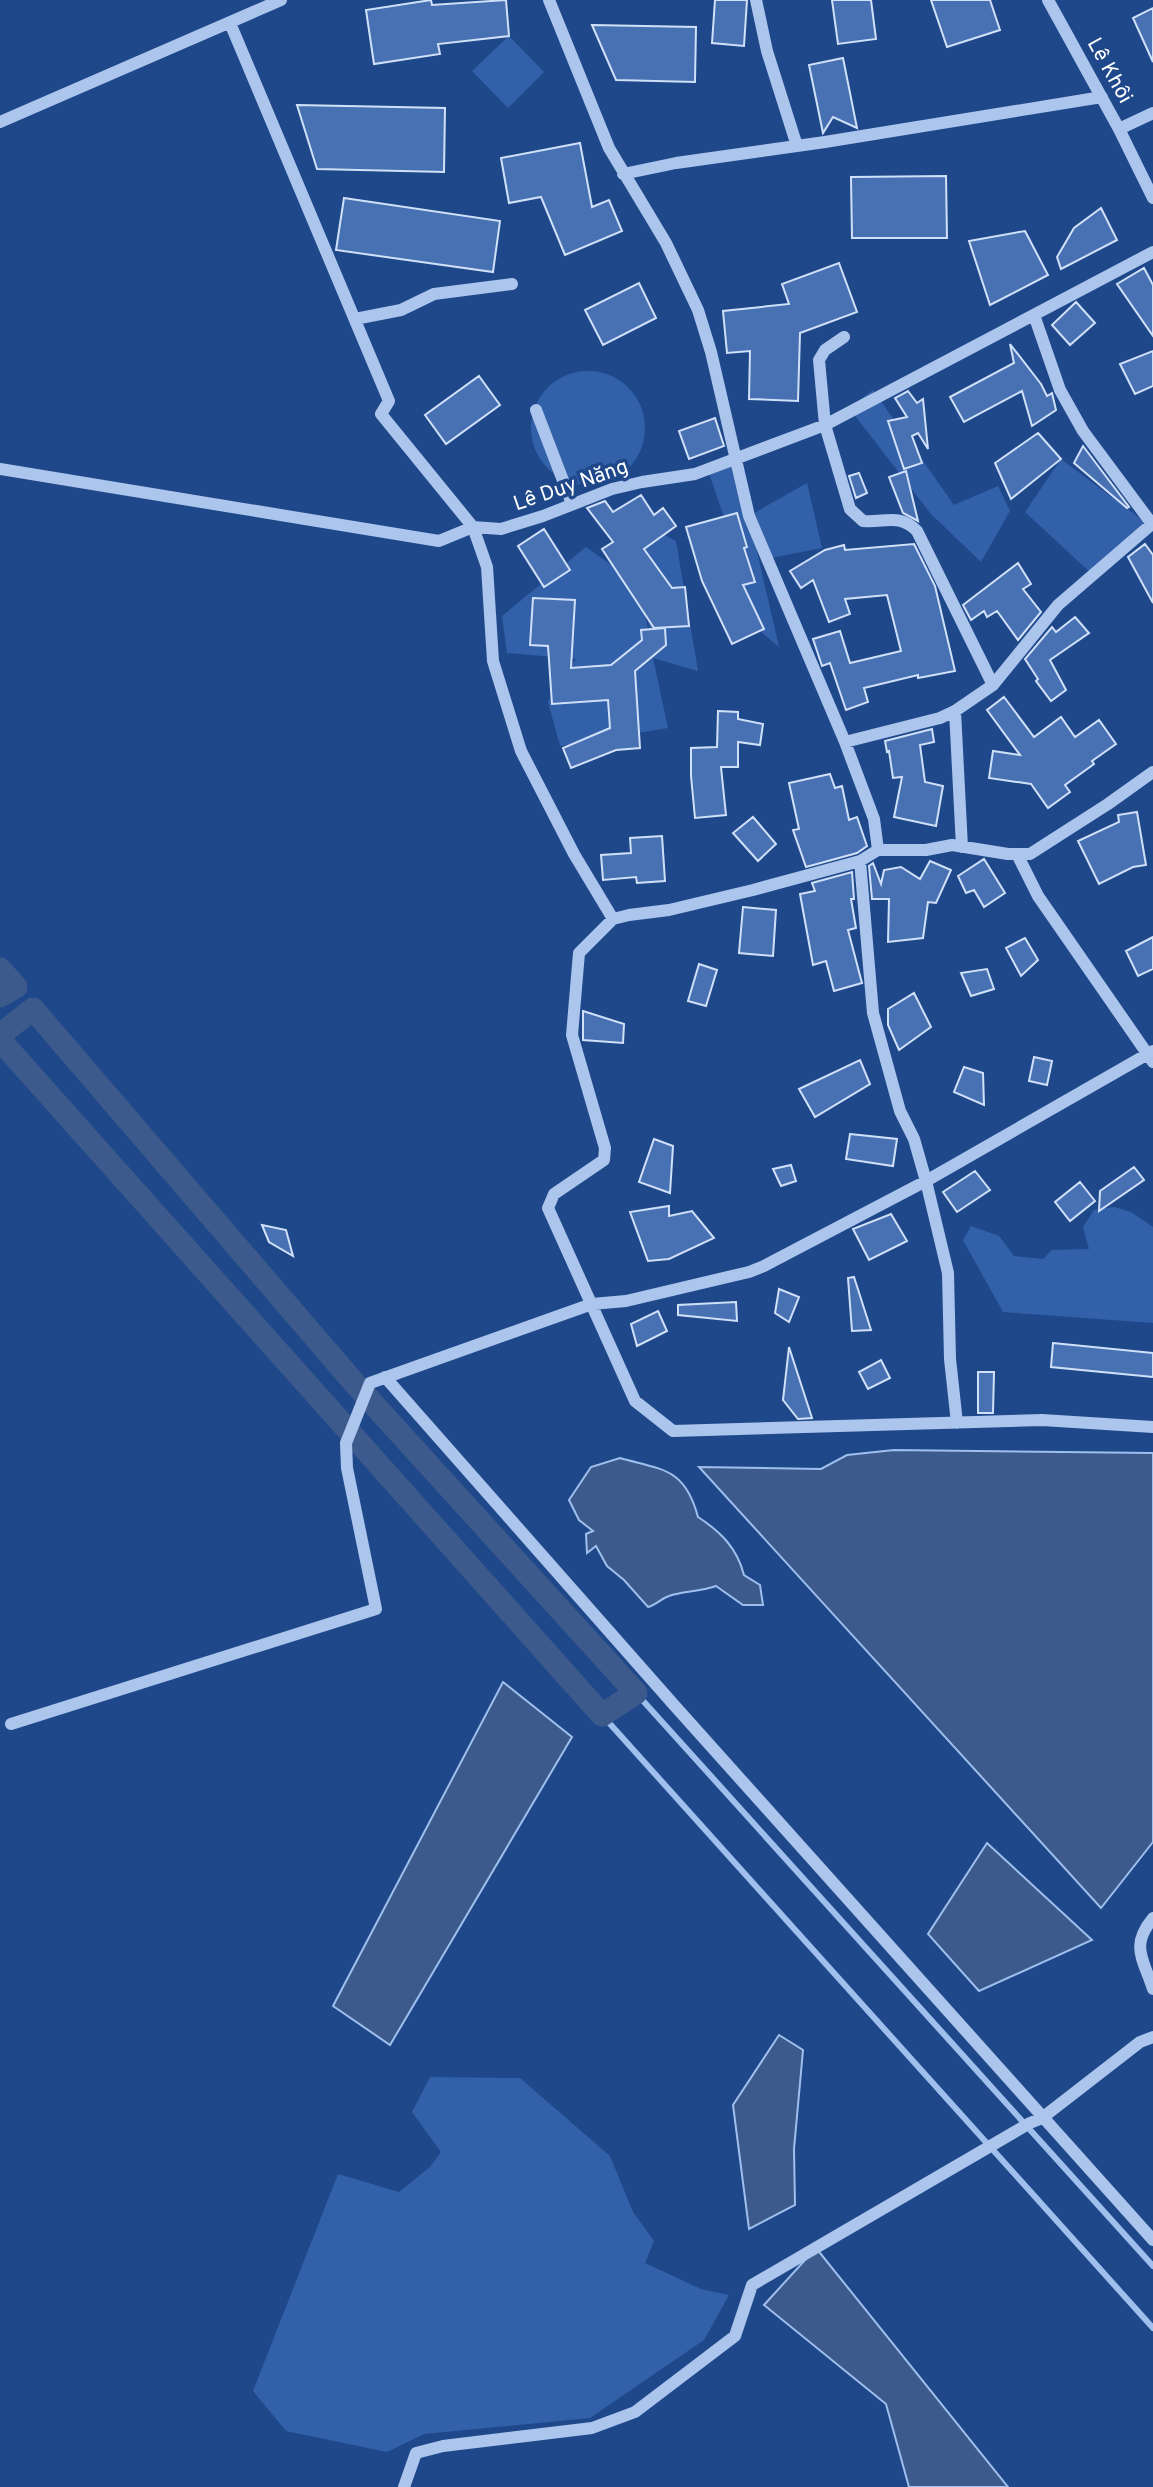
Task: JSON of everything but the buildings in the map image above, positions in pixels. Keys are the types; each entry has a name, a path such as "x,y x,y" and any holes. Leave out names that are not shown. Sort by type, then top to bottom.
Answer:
{"street":[{"path":"0,122 281,0"},
{"path":"756,0 767,51 797,146"},
{"name":"Lê Khôi","path":"1048,0 1119,129 1153,198"},
{"path":"553,1 609,148 666,243 698,310 711,352 749,516 845,741 874,819 878,850"},
{"path":"230,23 389,401 381,414 473,527 487,567 493,661 521,751 612,919"},
{"path":"623,174 676,163 1102,97"},
{"path":"1119,129 1153,113"},
{"name":"Lê Duy Năng","path":"0,469 439,541 473,527 501,529 612,489 695,474 825,425 1153,252"},
{"path":"355,319 401,310 434,293 512,284"},
{"path":"845,741 927,722 955,711 993,685 1058,605 1153,524 1083,431 1060,390 1034,315"},
{"path":"844,337 825,349 818,360 825,425 850,509 863,521 901,519 917,531 993,685"},
{"path":"536,410 572,504"},
{"path":"955,711 962,846"},
{"path":"1153,772 1030,854 952,845 926,850 878,850 860,861 753,890 669,910 612,919 579,953 572,1035 605,1148 604,1160 554,1194 548,1208 635,1401 673,1430 1042,1420 1153,1427"},
{"path":"11,1724 376,1609 347,1468 346,1437 370,1383 592,1304 626,1301 749,1272 926,1181 1152,1055 1038,896 1017,854"},
{"path":"860,861 873,1013 900,1111 914,1139 948,1273 950,1359 957,1423"},
{"path":"385,1377 1036,2121 1153,2240"},
{"path":"1153,1918 1139,1941 1153,1989"},
{"path":"404,2487 416,2453 443,2446 592,2428 635,2412 735,2336 752,2285 1036,2121 1140,2042 1153,2037"}],"shaded area":[{"path":"509,36 544,72 508,108 472,71"},
{"path":"588,371 610,376 628,388 640,406 645,428 640,450 628,468 610,480 588,485 566,480 548,468 536,450 531,428 536,406 548,388 566,376"},
{"path":"873,390 954,505 998,486 1010,511 981,562 931,514 849,408"},
{"path":"1061,459 1145,522 1093,575 1025,512"},
{"path":"736,462 749,516 807,483 822,548 771,558 749,517 779,647 742,616 737,555 709,473"},
{"path":"640,522 676,541 698,671 653,658 668,728 560,746 548,702 576,659 507,653 502,616 586,547 638,584 651,642 642,569"},
{"path":"1114,1207 1131,1212 1153,1227 1153,1323 1003,1312 963,1240 971,1226 999,1236 1014,1256 1043,1259 1052,1250 1089,1249 1083,1227 1094,1210"},
{"path":"894,1450 1153,1453 1153,1842 1101,1908 699,1467 821,1469 847,1455"},
{"path":"620,1458 660,1469 679,1480 693,1501 698,1517 727,1542 744,1575 760,1585 763,1605 743,1605 716,1586 669,1596 648,1607 624,1580 607,1566 596,1546 587,1553 586,1534 593,1531 579,1520 569,1500 591,1467"},
{"path":"503,1682 572,1737 390,2045 333,2006"},
{"path":"987,1843 1092,1940 979,1991 928,1934"},
{"path":"779,2035 803,2050 794,2149 795,2205 749,2229 733,2105"},
{"path":"430,2077 520,2078 610,2156 633,2212 654,2241 645,2263 701,2289 729,2295 704,2340 590,2418 424,2434 387,2452 286,2431 253,2391 338,2174 399,2192 430,2167 441,2152 412,2112"},
{"path":"816,2248 1008,2487 909,2487 886,2404 764,2305"}],"waterway":[{"path":"0,969 16,987 0,996"},
{"path":"0,1035 33,1009 356,1385 636,1693 602,1715 0,1040"},
{"path":"636,1693 1153,2266"},
{"path":"602,1715 1153,2328"}]}
